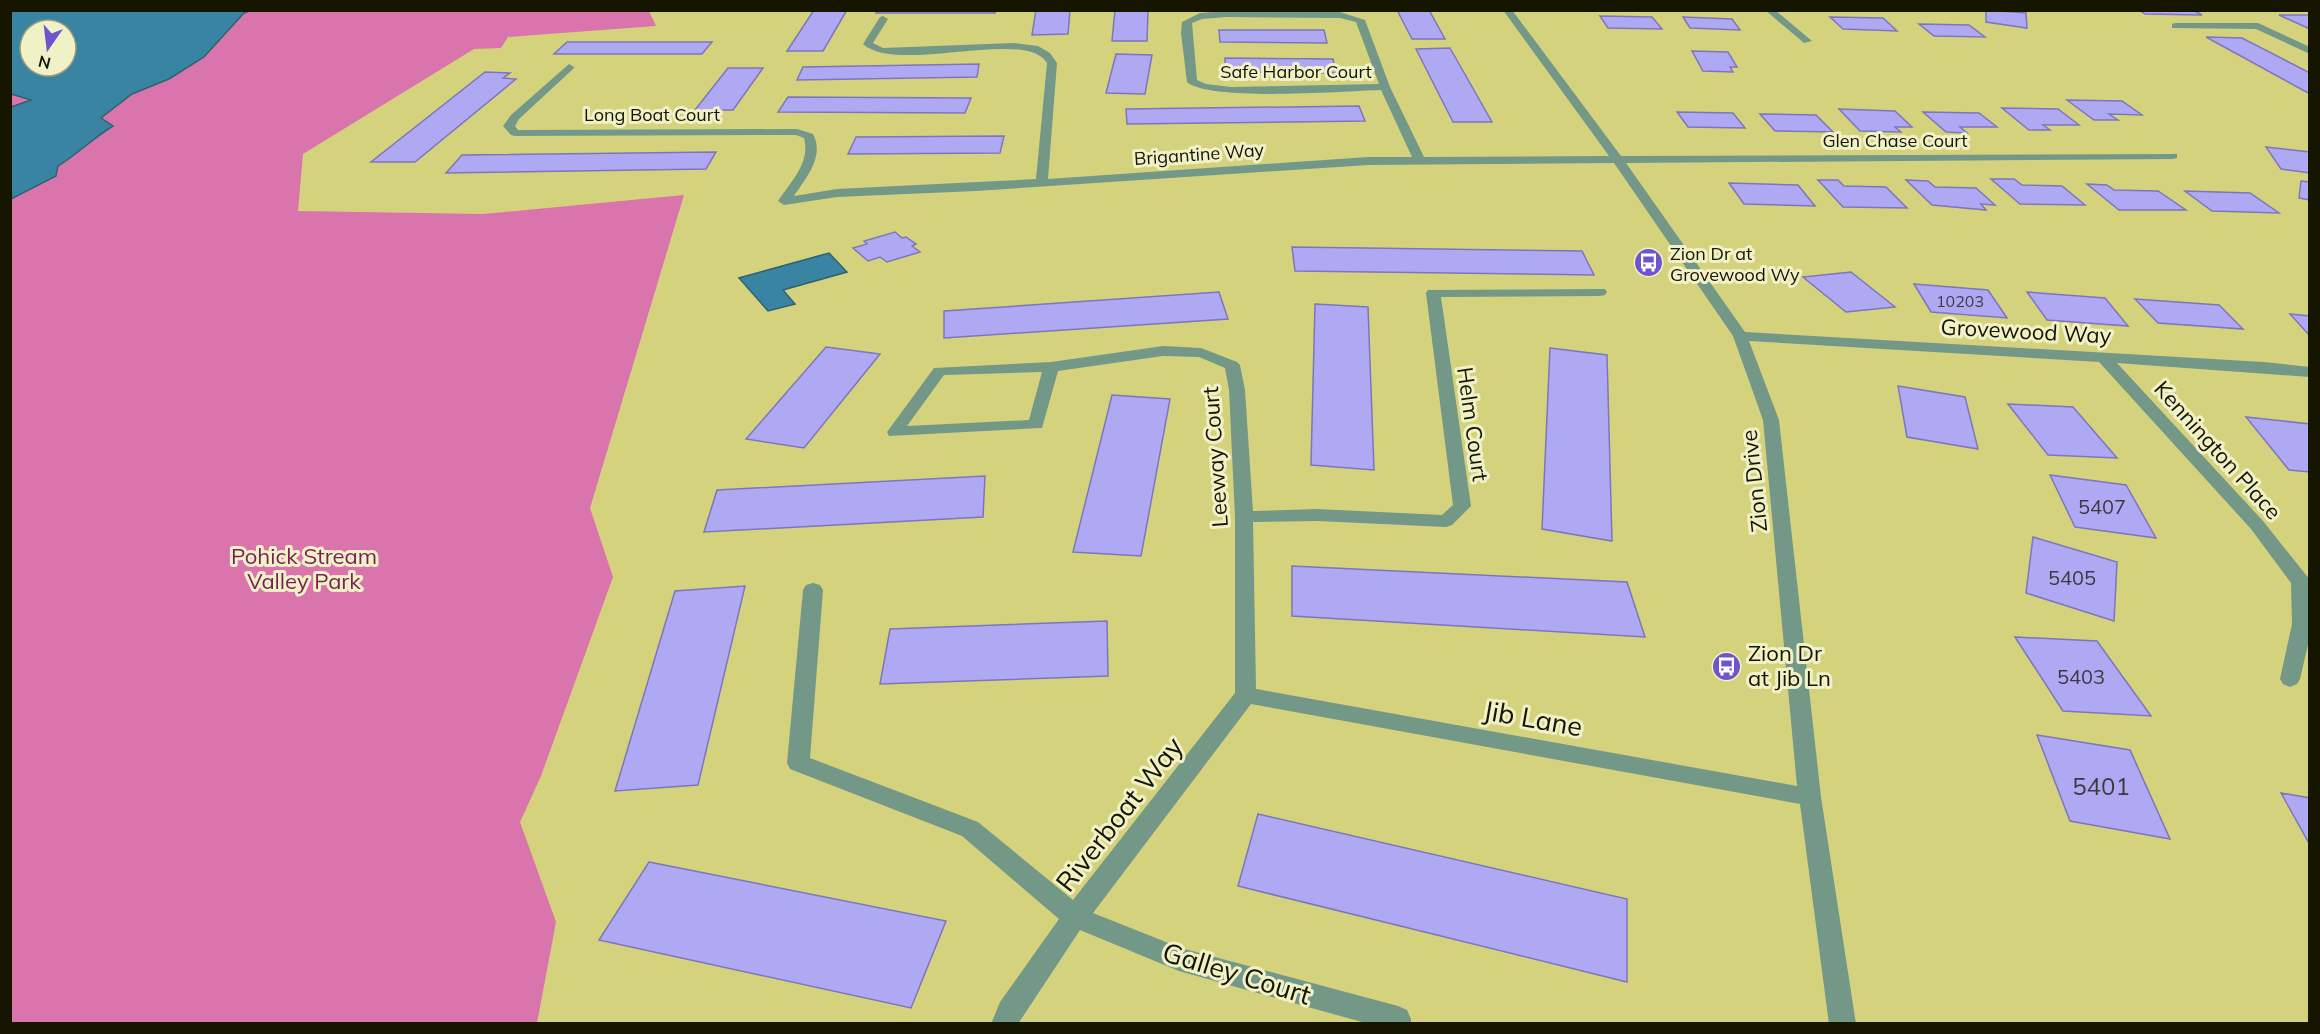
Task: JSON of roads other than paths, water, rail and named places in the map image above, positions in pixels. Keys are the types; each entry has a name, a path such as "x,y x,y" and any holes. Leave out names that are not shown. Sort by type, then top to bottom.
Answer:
{"street":[{"name":"Zion Drive","path":"1507,10 1617,159 1740,336 1771,420 1810,797 1843,1023"},
{"path":"1769,10 1807,41"},
{"name":"Safe Harbor Court","path":"1385,87 1231,90 1204,87 1192,82 1186,33 1187,22 1200,16 1226,14 1340,15 1360,20 1385,87 1420,161"},
{"path":"883,19 868,44 881,51 1014,46 1035,48 1047,56 1052,63 1042,182"},
{"path":"2175,26 2258,26 2310,51"},
{"name":"Long Boat Court","path":"569,67 515,117 509,126 515,133 796,132 809,136 813,145 811,157 784,201"},
{"name":"Glen Chase Court","path":"1617,159 2173,156"},
{"name":"Brigantine Way","path":"784,201 837,193 1368,161 1617,159"},
{"name":"Helm Court","path":"1244,517 1317,515 1446,521 1462,506 1433,293 1600,292"},
{"name":"Grovewood Way","path":"1740,336 2264,367 2310,372"},
{"name":"Leeway Court","path":"1051,367 1036,425 895,432 939,371 1051,367 1163,351 1201,353 1232,365 1237,390 1244,517 1246,695"},
{"name":"Kennington Place","path":"2105,358 2257,525 2301,582 2302,624 2290,679"},
{"name":"Riverboat Way","path":"813,590 798,763 970,829 1075,917 1246,695"},
{"name":"Jib Lane","path":"1246,695 1810,797"},
{"path":"1004,1023 1009,1011 1075,917"},
{"name":"Galley Court","path":"1075,917 1179,959 1398,1019 1397,1023"}],"water":[{"path":"11,10 250,10 244,13 204,57 169,79 132,94 101,118 113,126 58,166 56,176 11,199 11,107 31,100 11,94"},
{"path":"829,253 847,272 783,290 795,304 768,311 739,278"}],"place":[{"name":"Zion Dr at Grovewood Wy","path":"1649,263"},
{"name":"Zion Dr at Jib Ln","path":"1727,666"}],"park label":[{"name":"Pohick Stream Valley Park","path":"304,568"}]}
